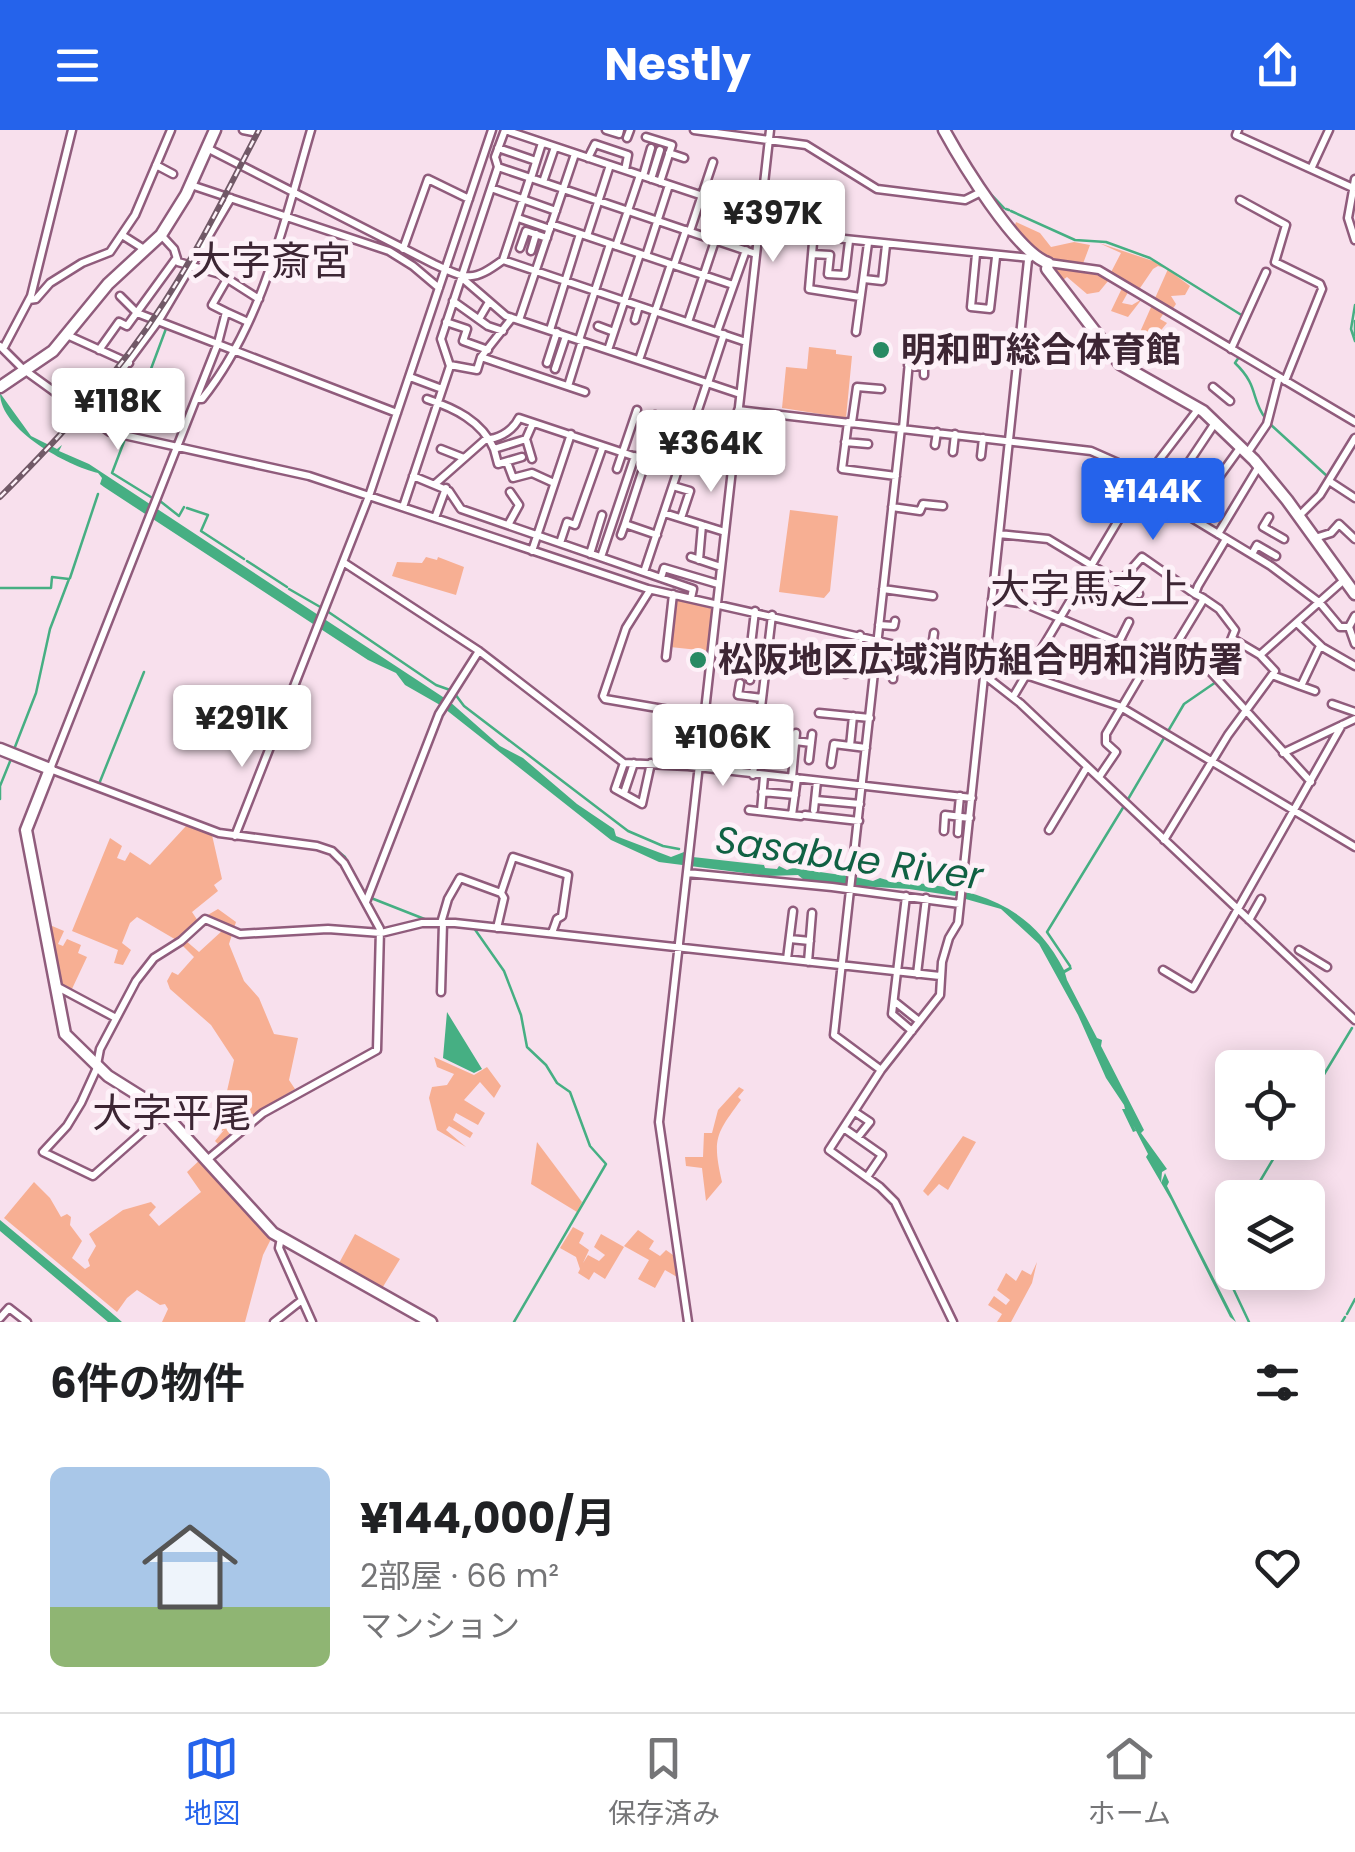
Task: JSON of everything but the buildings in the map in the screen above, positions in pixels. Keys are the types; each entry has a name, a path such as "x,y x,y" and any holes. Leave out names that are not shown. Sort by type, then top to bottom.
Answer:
{"main road":[{"path":"0,387 46,358 108,284 162,236 216,130"},
{"path":"944,130 982,191 1031,257 1048,263 1047,269 1120,364 1199,408 1244,450 1348,578 1355,594"},
{"path":"0,749 50,769 26,830 65,1034 96,1065 164,1113 280,1238 431,1322"}],"street":[{"path":"72,130 30,300 2,347 23,370 110,432 310,476 650,590 932,649 985,652"},
{"path":"30,300 82,263 108,254 146,193 171,130"},
{"path":"243,130 253,132"},
{"path":"196,399 202,399 210,390 236,350 259,299 310,130"},
{"path":"236,834 369,496 492,130"},
{"path":"403,508 450,365 441,339 498,168 495,157 504,130 760,216"},
{"path":"606,130 619,134 620,130"},
{"path":"694,130 769,134 813,148 878,189 964,200 982,191"},
{"path":"1238,130 1236,135 1354,184 1348,218 1355,240"},
{"path":"1311,169 1328,130"},
{"path":"688,1322 659,1122 769,134"},
{"path":"608,350 657,220 672,145 646,137"},
{"path":"462,277 479,277 503,260 542,143"},
{"path":"588,158 595,144 628,155 624,170"},
{"path":"543,182 555,147"},
{"path":"207,148 462,277 489,302 516,319 740,394"},
{"path":"498,148 536,161"},
{"path":"568,386 595,291 651,148"},
{"path":"652,179 660,150"},
{"path":"670,153 684,158"},
{"path":"450,365 477,370 481,357 516,319 575,154"},
{"path":"639,360 713,162"},
{"path":"156,165 173,174"},
{"path":"546,363 565,281 610,165"},
{"path":"498,168 756,254"},
{"path":"404,248 428,179 469,200"},
{"path":"190,185 390,252 439,288"},
{"path":"491,188 556,210"},
{"path":"87,417 159,320 231,198"},
{"path":"1190,518 1209,490 1267,424 1282,379 1322,289 1320,284 1275,262 1286,224 1240,200"},
{"path":"688,322 728,205"},
{"path":"794,206 816,208 809,289 860,296"},
{"path":"518,218 583,235 733,285"},
{"path":"758,230 996,257 1031,257 958,923 949,938 940,995 880,1070 829,1150 895,1202 953,1322"},
{"path":"520,248 526,231 547,238"},
{"path":"530,251 536,234"},
{"path":"122,235 144,249"},
{"path":"100,350 119,322 127,326 175,260 174,249 162,236"},
{"path":"812,254 830,256 828,274 845,275 849,240"},
{"path":"856,332 868,242"},
{"path":"846,268 882,281 886,244"},
{"path":"644,572 708,383 746,250"},
{"path":"976,254 970,307 990,309 996,257"},
{"path":"175,260 204,268 259,299"},
{"path":"503,260 746,342"},
{"path":"1048,263 1100,270 1355,422"},
{"path":"1231,349 1266,272"},
{"path":"227,279 212,302 214,307 248,322"},
{"path":"120,296 137,313 397,412"},
{"path":"454,301 503,331"},
{"path":"479,319 489,302"},
{"path":"634,320 640,306"},
{"path":"207,1160 263,1113 376,1051 381,933 367,898 340,858 324,848 193,824 50,769 178,447 226,312"},
{"path":"446,322 467,328 462,341 488,350"},
{"path":"598,326 614,332"},
{"path":"67,335 128,363"},
{"path":"555,369 566,336"},
{"path":"880,1070 834,1036 911,339"},
{"path":"481,357 585,392"},
{"path":"908,365 924,367 924,375"},
{"path":"410,377 442,390"},
{"path":"880,389 857,386 842,470 896,476"},
{"path":"1213,386 1230,401"},
{"path":"427,399 458,410 488,439 498,464 522,457"},
{"path":"1013,696 1144,476 1199,408"},
{"path":"618,469 638,410"},
{"path":"738,410 1088,450 1144,476 1190,518 1252,554 1320,603 1340,627 1349,627"},
{"path":"601,558 655,415"},
{"path":"435,484 488,439 499,438 516,425 519,418 678,471"},
{"path":"532,459 526,440 534,423"},
{"path":"1209,490 1186,473 1215,423"},
{"path":"935,446 936,432"},
{"path":"532,551 571,434"},
{"path":"952,452 955,434"},
{"path":"981,456 983,438"},
{"path":"1300,516 1355,438"},
{"path":"494,448 526,440"},
{"path":"845,442 868,444"},
{"path":"560,543 567,522 576,525 603,446"},
{"path":"441,448 464,458"},
{"path":"566,450 578,454"},
{"path":"621,534 640,458"},
{"path":"507,462 513,478 532,473 554,483"},
{"path":"1218,534 1259,466"},
{"path":"413,476 446,488 459,508 693,589 691,598"},
{"path":"1329,480 1355,498"},
{"path":"673,486 690,492 681,518"},
{"path":"435,518 446,488"},
{"path":"508,525 511,513 519,505 510,492"},
{"path":"892,508 920,510 922,504 943,506"},
{"path":"664,513 725,532"},
{"path":"590,554 602,515"},
{"path":"1270,517 1263,528 1284,539"},
{"path":"625,524 657,534"},
{"path":"1315,538 1331,533 1339,524 1355,539"},
{"path":"702,525 695,559 721,567"},
{"path":"1000,534 1048,540 1139,594"},
{"path":"1170,663 1171,653 1226,539"},
{"path":"1252,554 1257,546 1276,556"},
{"path":"1120,582 1142,557 1234,625 1234,640 1216,677"},
{"path":"343,562 479,650 624,762 972,798"},
{"path":"661,578 664,568 718,584"},
{"path":"1261,654 1348,578"},
{"path":"994,581 1018,584 1016,602"},
{"path":"883,589 933,596"},
{"path":"650,590 626,628 603,696 704,716"},
{"path":"666,657 673,594"},
{"path":"992,599 1016,602 1170,663 1203,668 1216,677 1311,782"},
{"path":"751,645 755,611"},
{"path":"753,774 772,615"},
{"path":"1355,616 1349,627 1355,644"},
{"path":"879,624 894,626 895,621"},
{"path":"1120,642 1130,622"},
{"path":"1298,624 1320,646 1355,666"},
{"path":"932,649 934,633"},
{"path":"857,657 860,635"},
{"path":"1164,840 1275,670 1261,654 1234,640"},
{"path":"1302,686 1320,646"},
{"path":"932,649 984,675 1013,696 1355,1020"},
{"path":"367,898 440,713 479,650"},
{"path":"1098,778 1116,752 1106,742 1106,734 1152,656"},
{"path":"832,672 834,657 848,658 893,665 892,679"},
{"path":"740,658 766,661"},
{"path":"846,674 848,658"},
{"path":"750,680 752,660"},
{"path":"1272,675 1315,691"},
{"path":"1026,676 1122,708 1355,847"},
{"path":"740,683 738,695 762,698"},
{"path":"1282,752 1342,725 1353,716 1355,702"},
{"path":"1332,704 1353,716"},
{"path":"818,712 870,718"},
{"path":"850,746 854,716"},
{"path":"760,719 777,721 775,745"},
{"path":"1163,970 1194,988 1342,725"},
{"path":"799,815 794,795 793,738 811,738 809,760"},
{"path":"831,764 834,744 866,748"},
{"path":"700,747 720,745 718,770"},
{"path":"624,762 615,786 651,810"},
{"path":"642,804 651,762"},
{"path":"624,793 634,763"},
{"path":"1050,830 1087,766"},
{"path":"760,811 764,776"},
{"path":"814,810 818,780"},
{"path":"762,792 794,795"},
{"path":"958,832 960,796"},
{"path":"816,800 860,804"},
{"path":"749,810 858,821"},
{"path":"944,831 945,815 970,818"},
{"path":"501,893 513,857 568,875 562,916 552,934"},
{"path":"687,873 960,904"},
{"path":"441,992 442,921 460,878 501,893 504,898 497,928"},
{"path":"906,896 893,1016 912,1031"},
{"path":"917,974 926,898"},
{"path":"1249,920 1260,899"},
{"path":"787,960 793,910"},
{"path":"808,962 812,913"},
{"path":"164,1113 93,1176 43,1152 82,1104 114,1018 154,958 181,941 204,919 240,934 324,930 381,933 442,921 940,976"},
{"path":"790,939 810,941"},
{"path":"1298,967 1303,952 1328,967"},
{"path":"55,986 114,1018"},
{"path":"894,1001 920,1021"},
{"path":"855,1112 870,1122 858,1137"},
{"path":"844,1128 882,1155 867,1177"},
{"path":"280,1238 279,1248 312,1322"},
{"path":"274,1322 302,1300"},
{"path":"0,1318 8,1308 28,1322"}],"shaded area":[{"path":"1016,222 1040,233 1051,247 1074,242 1090,245 1081,269 1108,278 1121,253 1099,243 1159,263 1166,269 1153,269 1138,291 1131,287 1122,303 1132,305 1142,299 1128,317 1111,311 1124,284 1113,275 1099,292 1087,294 1067,277 1060,282 1014,228"},
{"path":"1168,270 1190,286 1185,295 1171,296 1176,304 1172,310 1167,308 1160,319 1167,323 1153,340 1140,332"},
{"path":"809,347 852,356 846,418 782,408 786,367 807,369"},
{"path":"0,393 31,436 57,449 62,445 59,451 89,464 449,701 500,746 523,758 577,804 614,829 616,836 671,857 684,852 684,856 765,868 779,866 787,870 798,866 848,876 851,873 873,881 880,878 925,884 970,893 1008,909 1039,934 1064,970 1071,966 1065,973 1067,980 1097,1038 1102,1040 1101,1046 1144,1130 1141,1133 1167,1169 1162,1172 1161,1183 1039,944 1001,909 909,889 842,885 804,880 798,875 768,876 659,862 611,840 440,705 405,685 396,673 368,660 104,487 98,473 70,463 38,444 11,420"},
{"path":"790,510 838,516 830,591 824,598 779,592"},
{"path":"426,557 438,557 464,567 456,595 392,576 397,562 422,563"},
{"path":"677,599 713,609 708,651 670,647"},
{"path":"186,826 212,835 222,879 214,885 218,891 192,912 198,921 178,941 137,917 130,923 122,943 131,950 123,965 114,963 118,950 72,931 110,838 122,846 117,858 125,861 130,852 150,865"},
{"path":"218,909 236,922 229,944 244,981 259,998 274,1034 298,1038 289,1080 295,1089 239,1123 219,1145 215,1141 224,1130 220,1122 234,1060 211,1025 170,989 167,981 172,972 178,975 194,957 181,944 185,940 199,952 223,930 224,926 206,916"},
{"path":"45,923 64,931 58,944 63,946 67,939 81,945 78,953 87,957 71,991 56,984"},
{"path":"447,1012 482,1069 474,1073 443,1058"},
{"path":"434,1057 474,1075 487,1067 501,1086 494,1098 480,1082 464,1100 485,1113 478,1125 456,1113 453,1120 473,1133 470,1138 449,1126 446,1130 466,1147 437,1130 429,1098 432,1087 447,1085 454,1074 437,1067"},
{"path":"739,1087 744,1090 738,1097 741,1100 718,1137 722,1182 706,1201 702,1168 686,1166 685,1157 703,1157 704,1133 712,1133 718,1110"},
{"path":"963,1136 976,1142 948,1190 939,1184 928,1196 923,1191"},
{"path":"537,1142 582,1202 577,1212 531,1184"},
{"path":"202,1158 278,1241 277,1244 271,1239 263,1255 245,1322 162,1322 168,1309 165,1304 160,1305 137,1290 117,1312 4,1218 34,1182 61,1217 71,1217 70,1225 82,1241 72,1258 85,1269 90,1266 88,1260 96,1246 89,1234 123,1210 151,1202 156,1207 149,1215 159,1226 201,1192 187,1172"},
{"path":"1165,1173 1167,1186 1215,1287 1161,1183"},
{"path":"0,1220 122,1322 108,1322 0,1231"},
{"path":"573,1227 584,1233 579,1243 589,1250 583,1263 588,1255 599,1261 605,1255 594,1247 601,1234 624,1247 605,1279 594,1272 589,1280 578,1273 576,1257 560,1248"},
{"path":"638,1230 654,1241 649,1249 660,1256 666,1250 673,1255 677,1277 665,1270 655,1288 638,1279 649,1260 624,1246"},
{"path":"355,1234 400,1259 381,1290 338,1265"},
{"path":"1037,1262 1032,1283 1011,1322 997,1322 1002,1314 988,1305 994,1296 1006,1305 1010,1300 997,1290 1006,1273 1016,1281 1022,1270 1031,1275"},
{"path":"1216,1290 1236,1322 1230,1317"}],"waterway":[{"path":"987,190 1004,208"},
{"path":"1011,211 1075,240 1106,242 1150,258 1243,316"},
{"path":"1355,305 1351,329 1355,341"},
{"path":"1355,321 1355,335"},
{"path":"127,433 167,326"},
{"path":"1239,357 1235,363 1252,386 1266,419"},
{"path":"1270,424 1327,476"},
{"path":"125,439 112,473 154,499"},
{"path":"70,578 98,494"},
{"path":"160,501 179,516 184,507"},
{"path":"187,508 208,515 201,531 244,559"},
{"path":"247,561 287,587"},
{"path":"0,588 51,588 52,577 69,579 50,629 36,693 13,752"},
{"path":"289,589 322,608"},
{"path":"327,611 436,685 450,690"},
{"path":"1220,676 1234,643"},
{"path":"122,793 99,784 144,672"},
{"path":"1127,801 1184,704 1216,682"},
{"path":"455,694 464,706 628,831 679,849"},
{"path":"0,799 0,786 11,759"},
{"path":"1070,966 1047,932 1124,806"},
{"path":"317,843 334,848 345,857 366,896 427,920 469,921 504,971 521,1015 527,1047 546,1065 557,1083 570,1092 590,1146 606,1164 514,1322"},
{"path":"1325,1073 1352,1028"},
{"path":"1261,1180 1273,1160"},
{"path":"1234,1290 1249,1322"},
{"path":"1347,1314 1355,1299"},
{"path":"1342,1322 1345,1317"}],"railway":[{"path":"0,497 87,405 145,331 189,262 259,130"}],"place":[{"name":"明和町総合体育館","path":"881,350"},
{"name":"松阪地区広域消防組合明和消防署","path":"698,660"}],"district":[{"name":"大字斎宮","path":"271,261"},
{"name":"大字馬之上","path":"1090,589"},
{"name":"大字平尾","path":"172,1113"}],"water label":[{"name":"Sasabue River","path":"849,858"}]}
